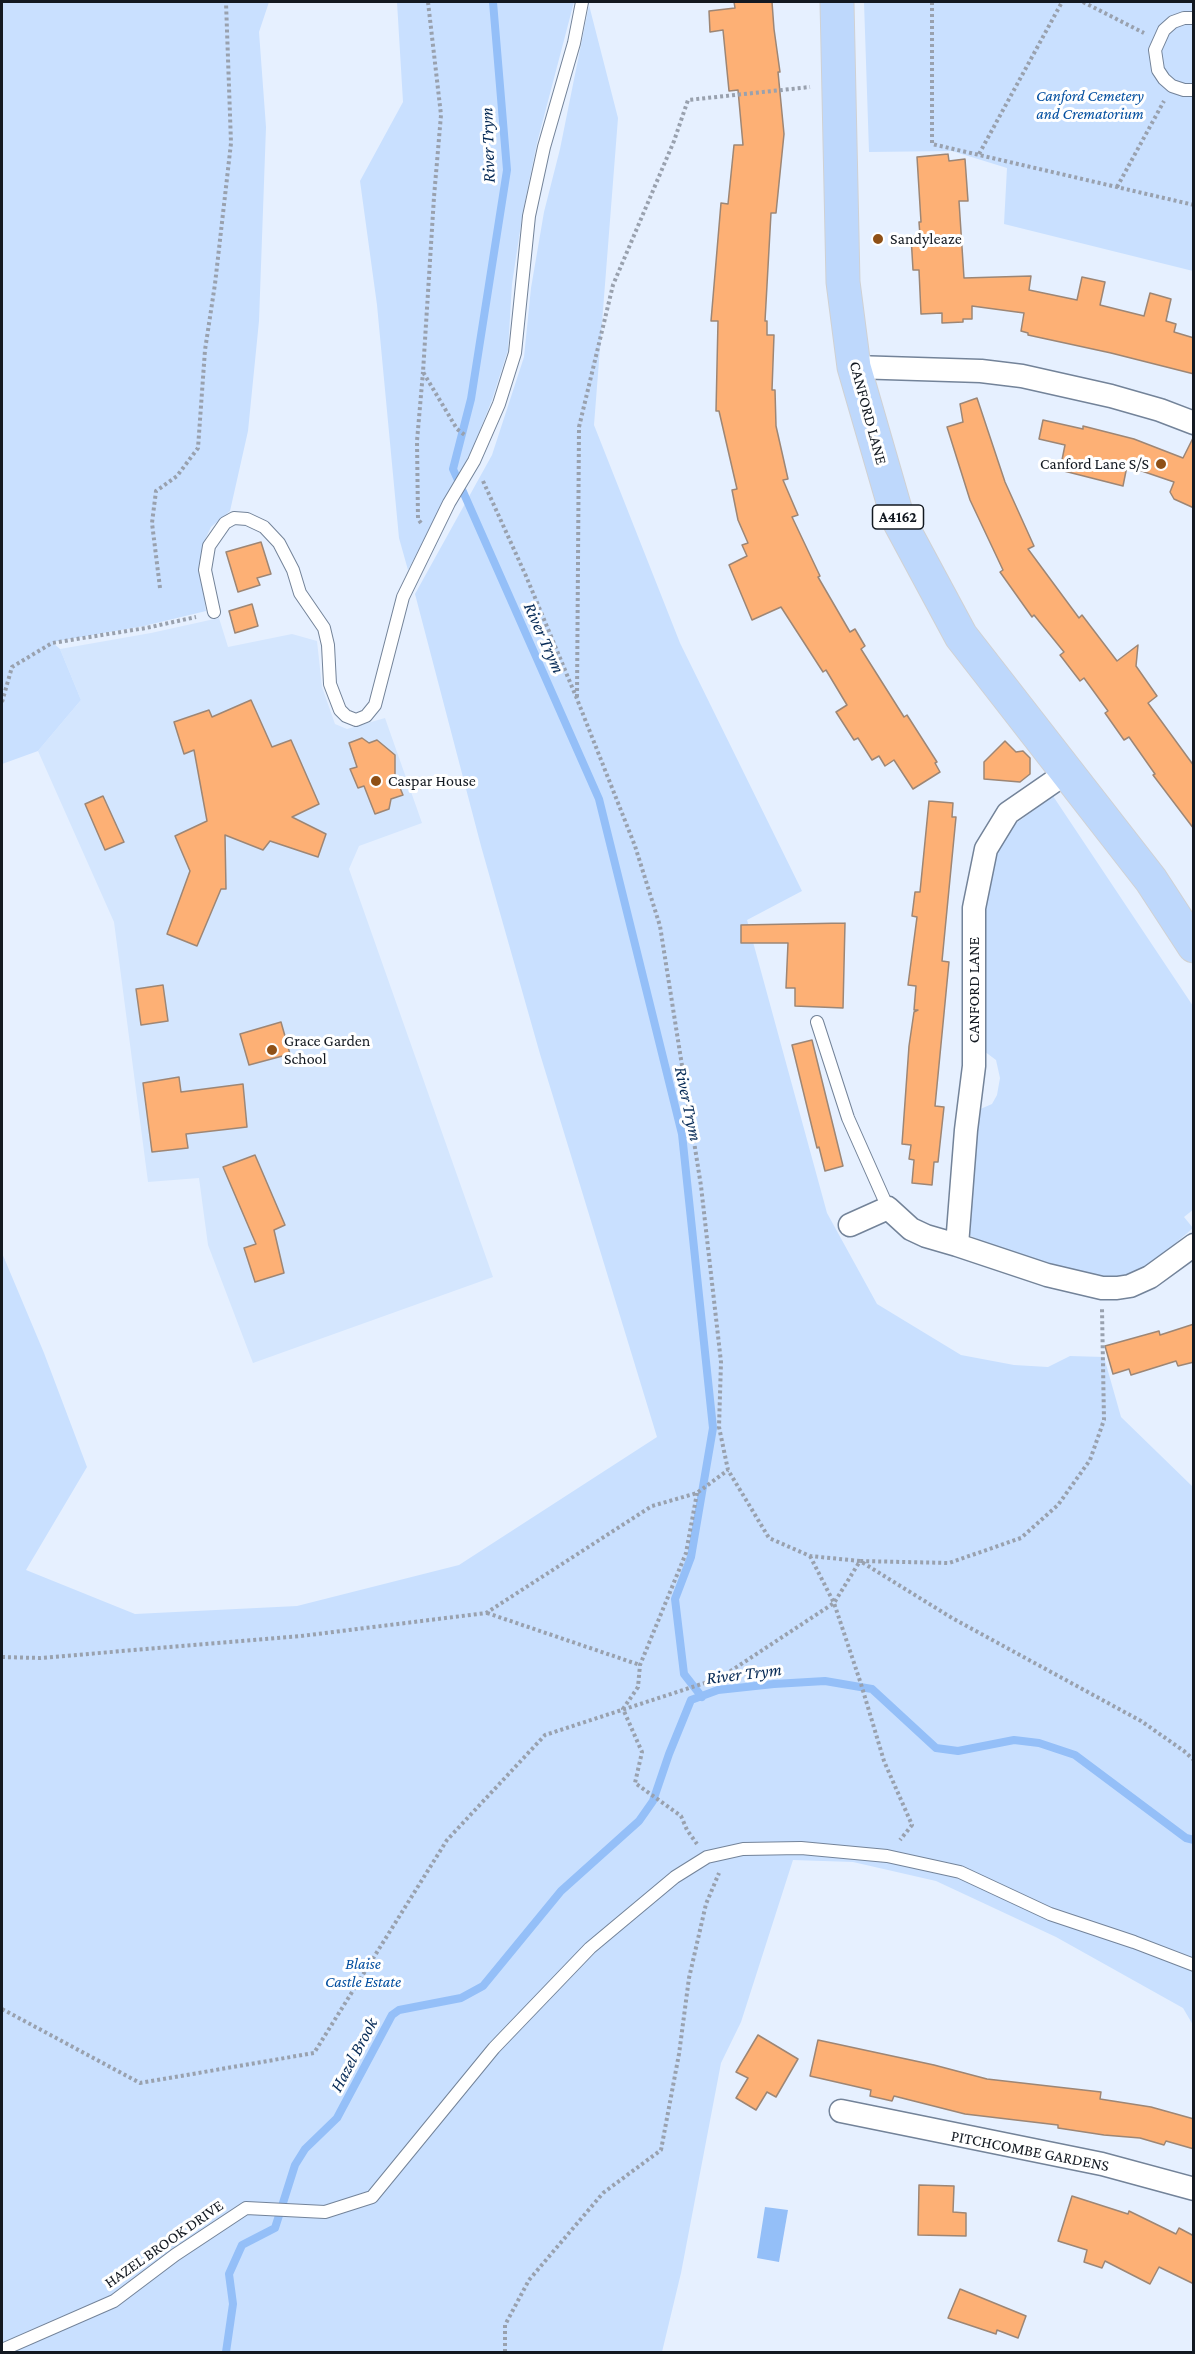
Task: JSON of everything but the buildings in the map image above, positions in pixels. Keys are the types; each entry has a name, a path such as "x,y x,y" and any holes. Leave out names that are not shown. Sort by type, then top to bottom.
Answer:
{"main road":[{"name":"CANFORD LANE","path":"837,2 843,282 854,367 898,519 961,636 1151,880 1194,946"}],"street":[{"path":"854,367 981,371 1022,376 1111,396 1160,410 1194,423"},
{"name":"CANFORD LANE","path":"957,1245 966,1130 974,1066 974,908 986,849 1008,813 1066,772"},
{"path":"850,1225 888,1208 911,1229 926,1236 1047,1275 1102,1288 1130,1286 1150,1277 1194,1245"},
{"name":"PITCHCOMBE GARDENS","path":"841,2112 863,2126 1102,2164 1194,2189"}],"lane":[{"path":"214,612 205,570 209,546 225,523 234,518 247,519 264,527 279,543 293,570 300,593 324,628 328,645 330,684 340,710 346,716 356,720 366,716 375,705 403,597 449,503 474,461 499,404 514,353 529,216 544,147 574,43 582,2"},
{"path":"1194,18 1184,18 1173,22 1157,40 1155,50 1158,70 1172,86 1194,90"},
{"path":"817,1022 848,1118 888,1208"},
{"path":"707,1857 744,1849 801,1848 887,1856 960,1872 1050,1914 1194,1965"},
{"name":"HAZEL BROOK DRIVE","path":"2,2350 114,2301 175,2255 246,2208 325,2212 372,2197 494,2048 590,1948 675,1877 707,1857"}],"path":[{"path":"160,588 153,523 156,491 177,476 198,448 205,350 231,143 227,2"},
{"path":"428,2 441,115 417,441 418,519 433,537"},
{"path":"932,2 932,144 1194,205"},
{"path":"979,154 1062,2"},
{"path":"1083,2 1157,40"},
{"path":"577,699 579,427 613,285 674,141 688,100 838,84"},
{"path":"1117,187 1172,86"},
{"path":"423,372 457,429"},
{"path":"474,461 526,576 577,699 635,846 660,926 701,1186 721,1362 719,1427 728,1470 769,1538 810,1556 860,1561 949,1563 1021,1538 1058,1505 1090,1460 1104,1420 1102,1288"},
{"path":"2,702 12,667 52,643 146,628 214,612"},
{"path":"2,1657 40,1658 301,1636 486,1613 652,1506 697,1493 728,1470"},
{"path":"622,1709 638,1687 640,1665 686,1553 697,1493"},
{"path":"810,1556 834,1603 884,1761 912,1825 887,1856"},
{"path":"2,2009 140,2083 314,2053 447,1840 545,1735 720,1678 834,1603 860,1561"},
{"path":"860,1561 952,1618 1141,1721 1184,1750 1194,1760"},
{"path":"486,1613 640,1665"},
{"path":"622,1709 642,1752 635,1783 681,1816 687,1830 707,1857"},
{"path":"505,2352 505,2325 529,2280 603,2193 661,2150 679,2054 689,1978 706,1904 720,1871 733,1852"}],"shaded area":[{"name":"Grace Garden School","path":"219,618 228,647 292,634 317,641 322,687 335,724 347,729 385,718 422,823 359,846 349,869 493,1277 253,1363 208,1245 199,1178 148,1182 114,922 38,751 81,700 60,649"}],"green space":[{"path":"2,2 269,2 259,32 266,127 259,321 248,431 230,511 211,527 203,544 200,570 206,611 144,626 52,642 60,649 81,700 38,751 2,764"},
{"path":"397,2 574,2 537,143 523,211 512,284 508,350 492,400 472,450 408,570 399,538 377,305 360,181 403,102"},
{"name":"Canford Cemetery and Crematorium","path":"864,2 1193,2 1193,271 1004,224 1007,168 952,151 869,152"},
{"name":"Blaise Castle Estate","path":"589,5 618,118 594,425 680,643 802,891 747,920 827,1213 877,1304 961,1355 1014,1365 1048,1367 1070,1356 1104,1357 1121,1417 1193,1487 1193,2025 1183,2008 1056,1937 936,1881 853,1862 793,1860 741,2022 721,2063 681,2273 662,2352 2,2352 2,1253 44,1353 87,1467 26,1570 135,1614 297,1606 459,1565 657,1437 540,1054 481,846 415,594 492,455 524,357 531,288 544,212 560,149"},
{"path":"1053,796 1193,1006 1194,1209 1184,1217 1193,1228 1142,1269 1123,1277 1090,1281 1020,1260 969,1235 969,1178 978,1110 992,1104 997,1095 1000,1078 996,1060 984,1051 985,908 997,852 1015,824"}],"water":[{"path":"765,2207 788,2210 779,2262 757,2258"}],"waterway":[{"name":"River Trym","path":"493,2 507,170 471,399 453,469 599,799 682,1134 713,1428 691,1557 675,1599 684,1674 702,1697"},
{"name":"Hazel Brook","path":"226,2352 233,2304 229,2274 242,2245 275,2228 295,2165 305,2149 337,2118 392,2015 399,2010 461,1998 483,1986 561,1891 639,1821 653,1801 691,1700 718,1690 774,1684 825,1681 872,1689 936,1748 958,1751 1014,1740 1039,1743 1075,1755 1186,1838 1194,1840"}],"place":[{"name":"Sandyleaze","path":"878,239"},
{"name":"Canford Lane S/S","path":"1161,464"},
{"name":"Caspar House","path":"376,781"},
{"name":"Grace Garden School","path":"272,1050"}]}
